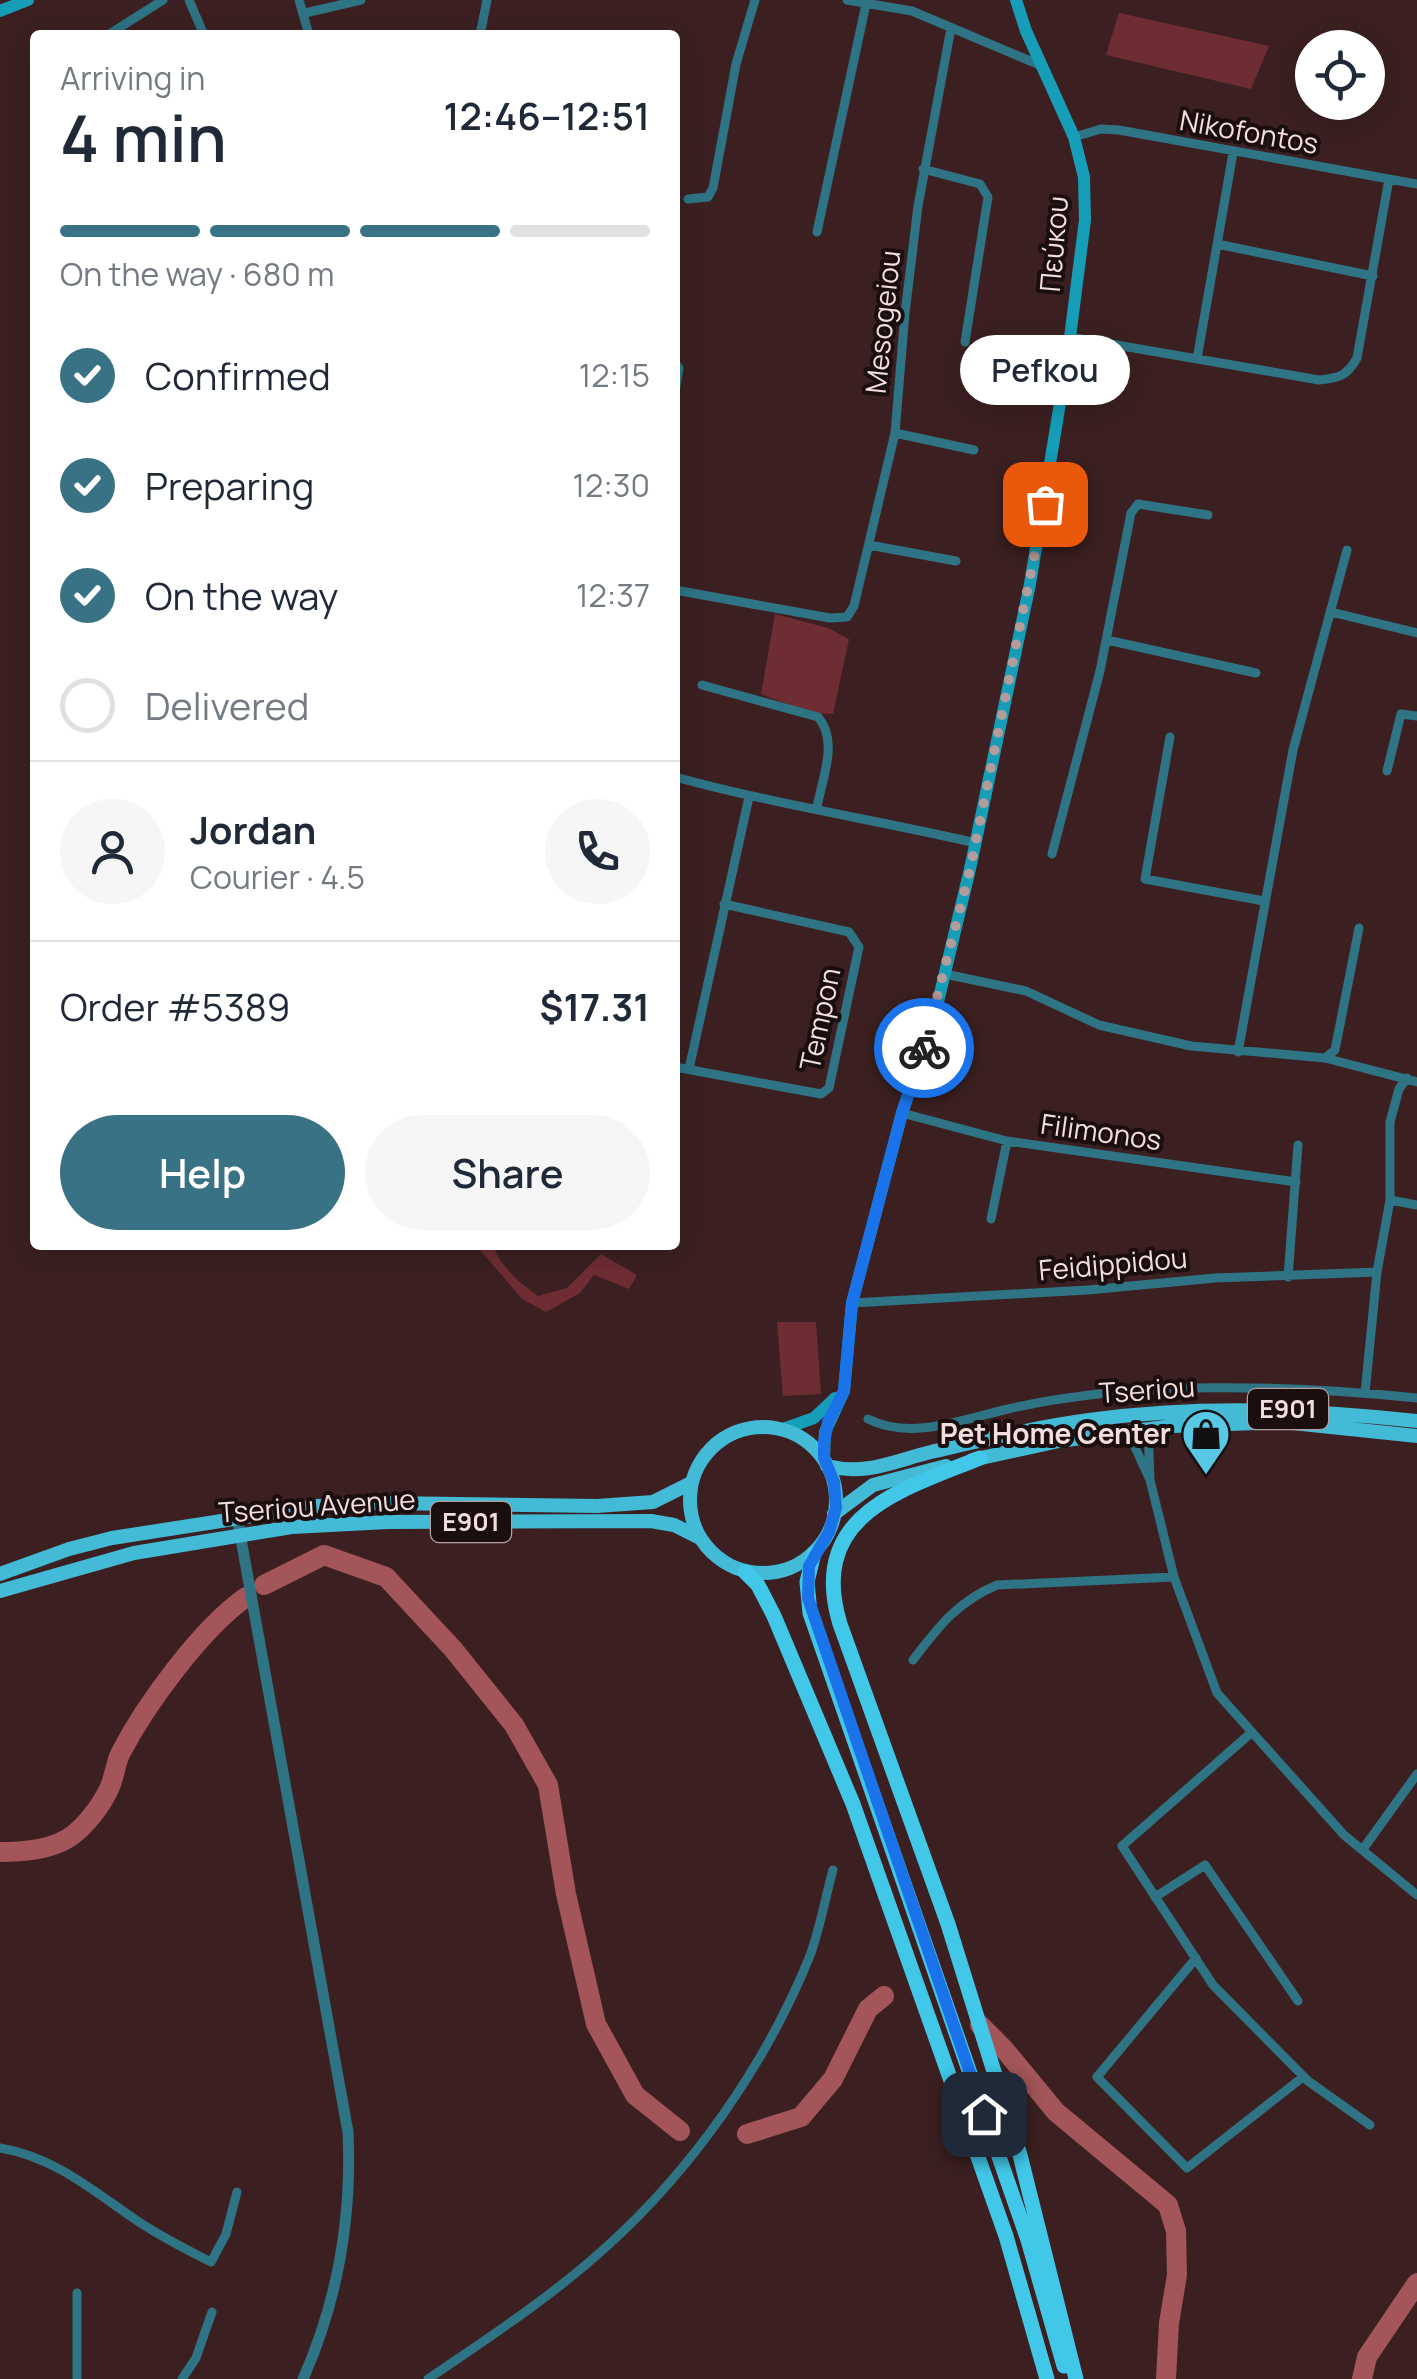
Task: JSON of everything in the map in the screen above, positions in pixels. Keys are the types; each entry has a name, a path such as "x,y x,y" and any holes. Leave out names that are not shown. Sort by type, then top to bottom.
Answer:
{"highway":[{"path":"980,1458 892,1494 866,1514 841,1548 833,1592 840,1624 948,1924 1020,2155 1076,2379"},
{"path":"814,1553 807,1582 810,1613 1028,2240 1067,2379"},
{"path":"745,1572 758,1586 774,1616 852,1804 1006,2236 1047,2379"}],"main road":[{"path":"0,10 28,0"},
{"name":"Πεύκου","path":"826,1462 825,1432 841,1400 852,1303 902,1113 945,974 976,843 1030,584 1086,220 1084,177 1074,137 1016,0"},
{"path":"783,1429 820,1414 832,1403 845,1378"},
{"name":"Tseriou","path":"826,1462 857,1472 988,1438 1159,1412 1276,1409 1417,1421"},
{"name":"Tseriou","path":"834,1514 873,1485 980,1458 1120,1432 1283,1422 1417,1436"},
{"path":"758,1426 783,1429 806,1440 826,1462 834,1482 834,1514 829,1532 814,1553 793,1568 768,1574 745,1572 724,1563 700,1538 689,1506 691,1484 706,1453 733,1432 758,1426"},
{"name":"Tseriou Avenue","path":"0,1574 68,1549 317,1506 598,1506 653,1502 691,1484"},
{"name":"Tseriou Avenue","path":"0,1591 134,1553 292,1527 388,1522 651,1520 674,1525 700,1538"}],"street":[{"path":"116,30 163,0"},
{"path":"190,0 202,30"},
{"path":"300,0 308,30"},
{"path":"305,13 361,0"},
{"path":"481,30 488,0"},
{"path":"688,199 708,197 713,188 736,64 755,0"},
{"path":"847,0 913,5 951,28 1042,66"},
{"path":"818,232 866,4"},
{"name":"Mesogeiou","path":"680,591 830,618 846,617 854,606 895,433 904,313 923,169 951,28"},
{"name":"Nikofontos","path":"1074,137 1118,130 1417,184"},
{"path":"1197,359 1234,153"},
{"path":"923,169 967,178 986,190 988,197 966,342"},
{"path":"1070,337 1319,380 1338,378 1349,372 1357,358 1388,180"},
{"path":"1217,244 1373,276"},
{"path":"895,433 974,450"},
{"path":"1052,854 1107,640 1131,513 1138,504 1208,515"},
{"path":"869,545 956,562"},
{"path":"1238,1052 1293,750 1348,550"},
{"path":"1331,612 1417,632"},
{"path":"1107,640 1256,673"},
{"path":"702,686 818,717 827,728 830,741 817,807"},
{"path":"1387,770 1401,714 1417,716"},
{"path":"1170,736 1144,879 1264,901"},
{"path":"680,778 749,797 817,807 976,843"},
{"path":"689,1068 749,797"},
{"name":"Tempon","path":"680,1067 821,1094 829,1088 858,947 849,932 724,904"},
{"path":"1326,1058 1335,1050 1359,928"},
{"path":"945,974 1026,992 1098,1025 1191,1046 1326,1058 1412,1080"},
{"path":"1365,1393 1390,1200 1390,1122 1399,1089 1412,1080"},
{"name":"Filimonos","path":"902,1113 1007,1141 1296,1182"},
{"path":"991,1219 1007,1141"},
{"path":"1288,1277 1298,1145"},
{"path":"1390,1200 1417,1205"},
{"name":"Feidippidou","path":"852,1303 1088,1290 1215,1278 1378,1272"},
{"path":"868,1418 884,1426 916,1430 1019,1406 1097,1394 1234,1388 1417,1398"},
{"path":"1148,1429 1150,1480"},
{"path":"1120,1432 1134,1444 1150,1480 1174,1577 1218,1693 1344,1835 1417,1895"},
{"path":"236,1517 348,2132 350,2176 345,2244 328,2309 302,2379"},
{"path":"913,1660 948,1615 972,1595 998,1585 1174,1577"},
{"path":"1252,1732 1122,1846 1213,1984 1303,2076 1370,2125"},
{"path":"1363,1849 1417,1774"},
{"path":"1156,1897 1205,1865 1298,2000"},
{"path":"428,2379 515,2319 604,2250 666,2190 723,2114 769,2038 810,1956 833,1870"},
{"path":"1196,1958 1097,2077 1187,2168 1303,2076"},
{"path":"0,2148 42,2159 69,2172 136,2220 211,2262 226,2234 237,2192"},
{"path":"76,2379 77,2292"},
{"path":"182,2379 196,2358 212,2312"}],"shaded area":[{"path":"1119,13 1269,46 1251,89 1106,55"},
{"path":"775,614 828,628 849,639 833,714 811,713 761,694"},
{"path":"480,1250 495,1250 518,1280 538,1296 567,1288 601,1254 637,1275 629,1289 594,1275 580,1293 546,1312 522,1299"},
{"path":"777,1322 816,1322 821,1394 783,1396"}],"waterway":[{"path":"264,1585 324,1555 386,1577 453,1649 514,1725 548,1785 566,1894 596,2024 635,2095 680,2131"},
{"path":"0,1852 54,1845 82,1827 104,1798 120,1754 159,1691 211,1628 246,1597"},
{"path":"747,2134 801,2117 833,2079 868,2009 884,1996"},
{"path":"980,2025 1056,2112 1168,2205 1176,2231 1177,2275 1166,2379"},
{"path":"1362,2379 1367,2357 1417,2283"}],"way so far":[{"path":"924,1048 970,870 1045,504"}],"place":[{"name":"Pefkou","path":"1045,504"},
{"name":"Pet Home Center","path":"1206,1476"}],"route":[{"path":"924,1048 902,1113 852,1303 844,1391 828,1422 824,1442 836,1508 829,1532 814,1553 807,1582 810,1613 984,2114"}]}
